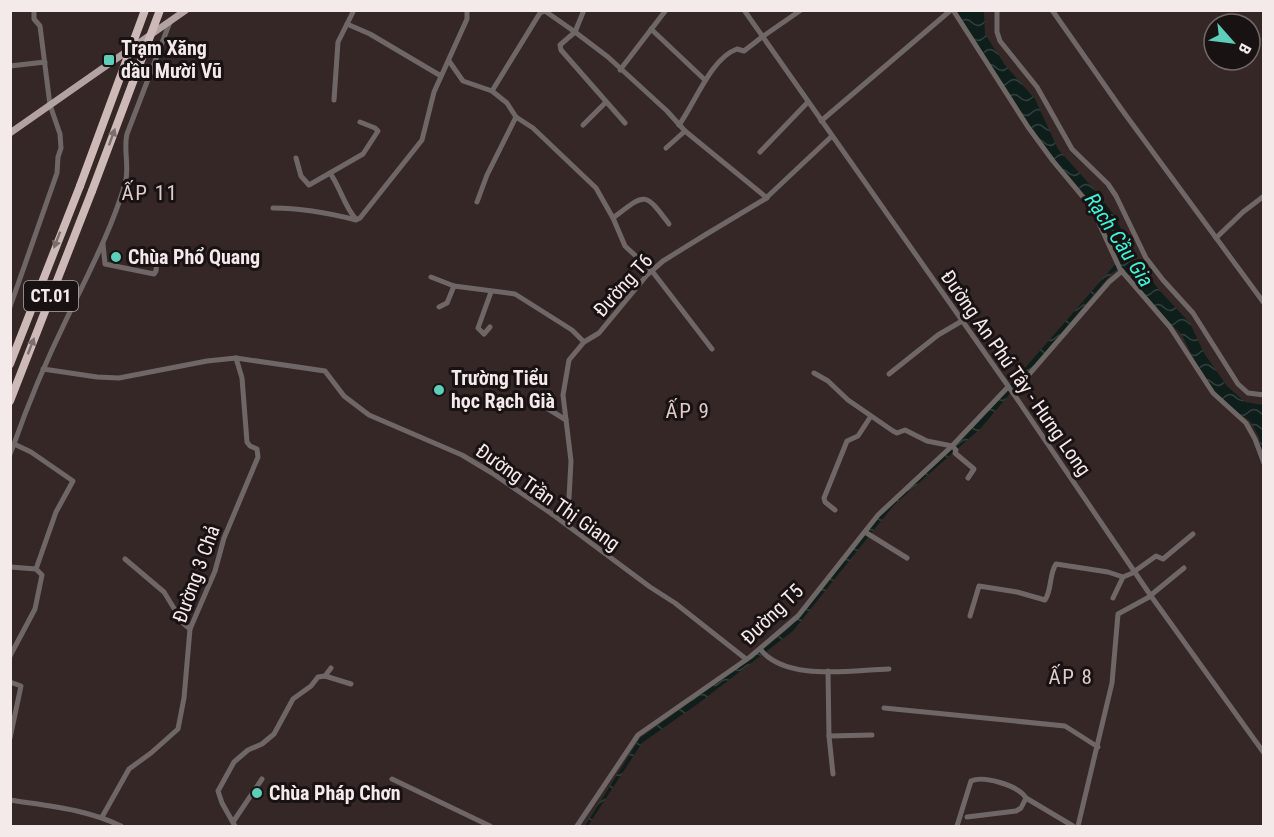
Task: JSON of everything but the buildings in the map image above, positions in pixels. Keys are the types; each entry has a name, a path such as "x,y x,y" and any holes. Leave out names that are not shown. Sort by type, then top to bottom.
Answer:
{"highway":[{"name":"CT.01","path":"10,364 80,186 145,10"},
{"name":"CT.01","path":"10,401 160,10"}],"main road":[{"path":"10,133 186,10"}],"street":[{"path":"10,307 57,173 61,141 50,105 40,26 34,19 34,10"},
{"path":"334,100 338,42 354,10"},
{"path":"356,220 422,140 434,92 467,19 467,10"},
{"path":"584,10 575,32 560,45 561,50 625,123"},
{"path":"620,70 666,10"},
{"name":"Đường An Phú Tây - Hưng Long","path":"744,10 1263,753"},
{"path":"679,125 717,64 733,50 744,51 801,10"},
{"path":"821,121 952,10 1053,161 1092,208 1121,270 1170,327 1213,393 1246,423 1255,439 1263,463"},
{"path":"997,10 997,32 1000,41 1037,87 1072,149 1108,184 1146,258 1193,313 1238,384 1248,393 1263,395"},
{"path":"1052,10 1263,303"},
{"path":"492,91 542,11 551,14 608,57 667,111 685,131 767,198"},
{"path":"10,454 43,369 103,243 127,174 126,145 129,129 170,22"},
{"path":"348,24 370,34 441,76"},
{"path":"651,29 705,80"},
{"path":"449,61 463,81 492,91 507,103 516,117 533,128 596,188 625,246 651,271 712,349"},
{"path":"10,66 45,62"},
{"path":"583,126 606,102"},
{"path":"760,152 808,102"},
{"path":"477,202 487,175 516,117"},
{"path":"296,158 301,176 309,185 363,154 378,131 360,122"},
{"path":"666,148 685,131"},
{"name":"Đường T6","path":"552,514 566,504 569,498 571,461 563,395 569,360 584,342 599,333 651,271 688,245 767,198 832,136"},
{"path":"330,173 356,220"},
{"path":"1216,238 1263,196"},
{"path":"613,218 638,199 643,198 651,201 669,225"},
{"path":"273,208 299,208 356,220"},
{"path":"103,243 105,264 154,273 157,258"},
{"name":"Đường T5","path":"578,826 638,735 746,658 761,651 798,616 897,496 954,448 1011,391 1121,270"},
{"path":"431,277 454,286 520,297 572,330 584,342"},
{"path":"439,307 447,303 454,286"},
{"path":"490,327 484,334 478,328 491,292"},
{"path":"890,374 932,340 962,321"},
{"name":"Đường Trần Thị Giang","path":"43,369 119,378 207,361 236,358 325,371 344,396 369,416 462,455 552,514 675,603 746,658"},
{"name":"Đường 3 Chả","path":"102,817 129,769 152,753 178,729 184,698 190,629 215,571 224,538 258,457 257,449 247,442 242,378 236,358"},
{"path":"814,373 848,400 897,433 904,430 927,441 954,448 955,453 974,469 969,478"},
{"path":"547,398 545,407 566,420"},
{"path":"835,510 825,502 824,498 847,441 860,434 871,416"},
{"path":"14,444 31,452 73,481 56,512 36,569"},
{"path":"868,533 907,558"},
{"path":"970,616 979,586 1017,592 1045,600 1056,564 1108,572 1123,577 1135,572 1156,556 1162,559 1192,534"},
{"path":"125,559 164,592 183,623 190,629"},
{"path":"10,567 36,569 42,575 35,609 10,656"},
{"path":"957,826 968,787 974,779 1009,786 1021,791 1026,798 1062,824 1075,826 1098,747 1112,683 1118,614 1151,595 1184,568"},
{"path":"1113,598 1123,577"},
{"path":"761,651 789,668 828,671 889,669"},
{"path":"325,676 331,668"},
{"path":"828,671 829,736 833,774"},
{"path":"262,779 234,824 218,791 231,764 243,753 262,744 274,734 295,697 311,686 320,675 351,684"},
{"path":"10,682 21,686 10,738"},
{"path":"884,708 1065,726 1098,747"},
{"path":"829,736 872,735"},
{"path":"392,779 490,826"},
{"path":"967,817 1016,811 1021,808 1026,798"},
{"path":"10,800 66,808 102,817 121,826"}],"water":[{"name":"Rạch Cầu Gia","path":"955,11 984,11 985,34 1005,65 1035,99 1058,149 1115,216 1135,258 1160,291 1190,323 1204,353 1227,386 1245,402 1263,405 1263,455 1259,437 1250,421 1228,406 1215,392 1198,368 1182,335 1152,305 1121,267 1112,273 981,428 894,505 793,631 699,703 642,743 588,826 585,826 640,738 788,629 882,513 997,400 1118,261 1092,203 1049,153 1029,125"}],"place":[{"name":"Trạm Xăng dầu Mười Vũ","path":"109,60"},
{"name":"Chùa Phổ Quang","path":"116,257"},
{"name":"Trường Tiểu học Rạch Già","path":"439,390"},
{"name":"Chùa Pháp Chơn","path":"257,793"}],"district":[{"name":"ẤP 11","path":"150,193"},
{"name":"ẤP 9","path":"688,411"},
{"name":"ẤP 8","path":"1071,677"}]}
